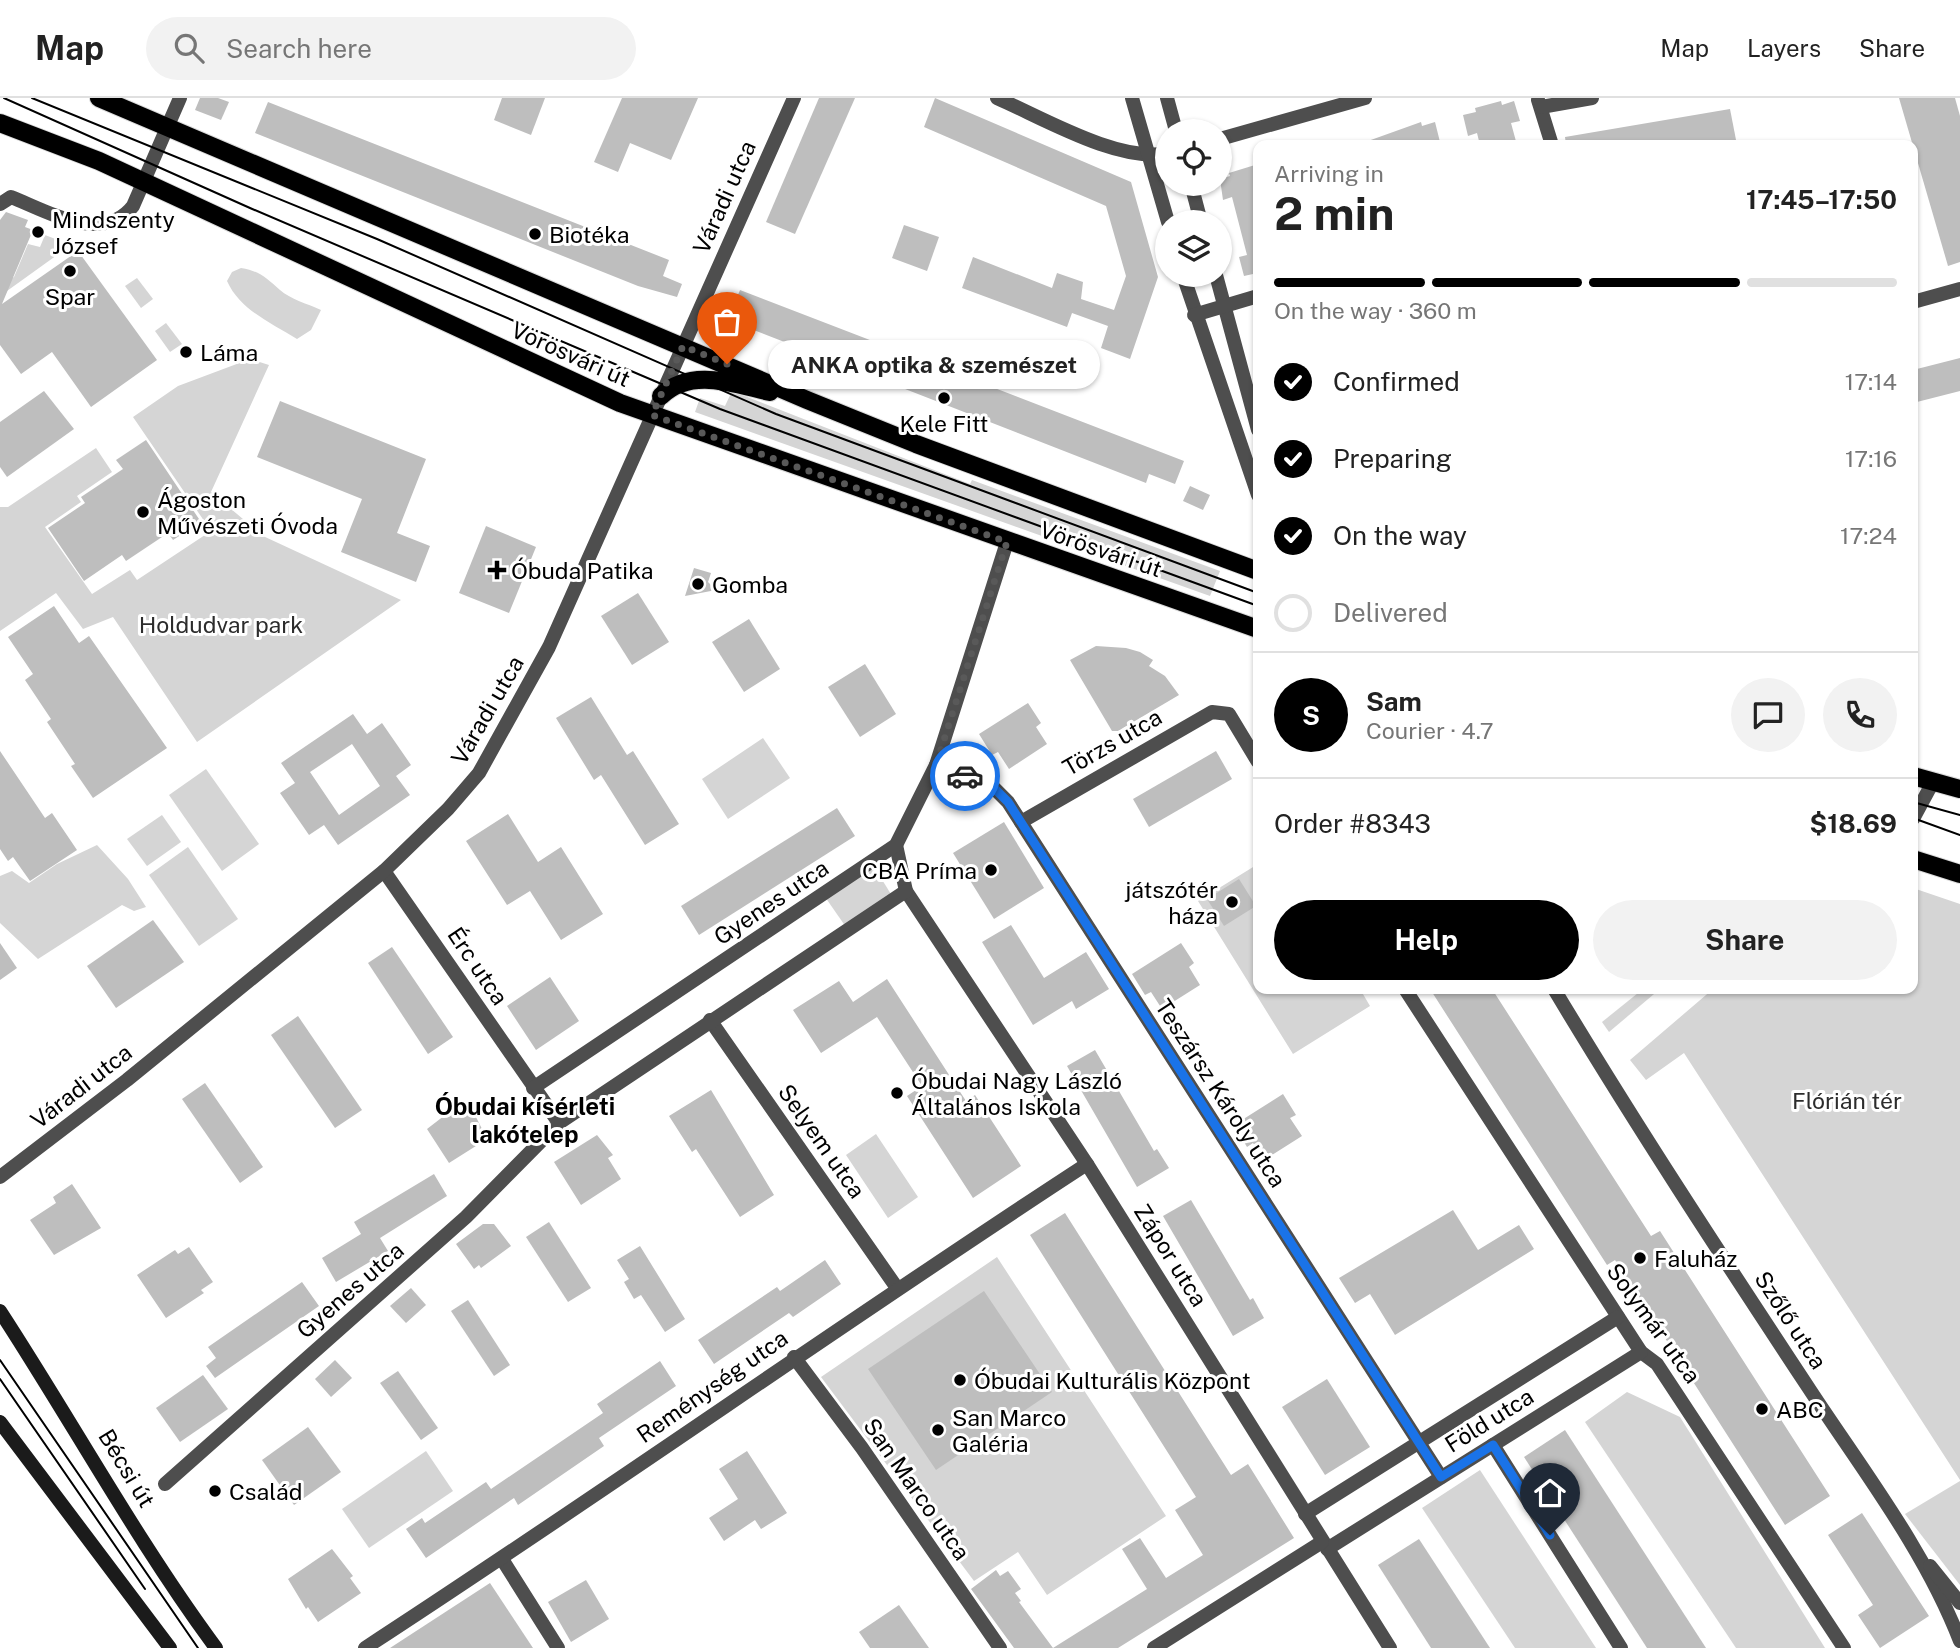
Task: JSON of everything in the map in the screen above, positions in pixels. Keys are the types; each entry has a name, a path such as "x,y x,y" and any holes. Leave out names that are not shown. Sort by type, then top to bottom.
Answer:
{"main road":[{"name":"Vörösvári út","path":"99,98 807,400 916,444 1253,569"},
{"name":"Vörösvári út","path":"0,122 144,181 424,314 652,415 1253,627"},
{"path":"661,396 679,384 712,380 807,400"},
{"path":"1918,778 1960,789"},
{"path":"1918,861 1960,874"},
{"name":"Bécsi út","path":"0,1311 68,1415 178,1597 216,1648"},
{"path":"0,1422 170,1648"}],"street":[{"path":"0,204 11,197 82,223 104,225 128,213 180,98"},
{"name":"Váradi utca","path":"0,1177 127,1080 384,871 454,802 485,763 549,647 794,98"},
{"path":"997,98 1123,153 1155,156"},
{"path":"1132,98 1164,210"},
{"path":"1167,98 1173,119"},
{"path":"1232,136 1365,98"},
{"path":"1550,140 1539,103 1592,98"},
{"path":"1187,287 1253,481"},
{"path":"1220,287 1253,410"},
{"path":"1918,301 1960,289"},
{"path":"1195,315 1253,297"},
{"name":"Gyenes utca","path":"533,1088 895,845 936,765 1007,542"},
{"name":"Törzs utca","path":"1021,822 1212,712 1228,714 1253,754"},
{"name":"Teszársz Károly utca","path":"936,765 994,788 1021,822 1441,1477"},
{"path":"1918,810 1933,782"},
{"path":"895,845 906,891"},
{"name":"Érc utca","path":"384,871 533,1088"},
{"name":"Gyenes utca","path":"165,1484 466,1217 558,1123 906,891"},
{"name":"Zápor utca","path":"906,891 1087,1164 1390,1648"},
{"name":"Solymár utca","path":"1408,994 1641,1352 1657,1364 1844,1648"},
{"name":"Szőlő utca","path":"1557,994 1656,1156 1903,1532 1952,1620 1960,1641"},
{"name":"Selyem utca","path":"710,1020 897,1288"},
{"path":"533,1088 558,1123"},
{"name":"Reménység utca","path":"365,1648 502,1559 794,1357 1087,1164"},
{"name":"Föld utca","path":"1305,1514 1618,1317"},
{"name":"Föld utca","path":"1154,1648 1441,1477 1641,1352"},
{"name":"San Marco utca","path":"794,1357 862,1448 1000,1648"},
{"path":"1493,1445 1621,1648"},
{"name":"Szőlő utca","path":"1903,1532 1960,1603"},
{"path":"502,1559 558,1648"}],"green space":[{"path":"45,235 71,245 0,296 0,285 14,277 28,244 40,247"},
{"path":"241,268 258,273 289,296 321,310 311,330 297,339 248,308 227,281 232,272"},
{"path":"137,278 153,299 141,308 125,286"},
{"path":"166,323 182,344 170,352 155,331"},
{"name":"Holdudvar park","path":"250,359 269,365 211,492 263,536 401,600 197,742 113,617 83,629 56,593 0,631 0,507 8,507 96,448 112,472 77,496 81,502 45,527 92,594 130,570 137,580 211,531 133,417 178,386"},
{"path":"732,391 970,484 972,480 1220,571 1210,596 695,412 700,398 725,406"},
{"path":"763,738 790,778 728,819 702,779"},
{"path":"206,769 259,844 222,871 169,795"},
{"path":"162,815 181,842 147,866 127,839"},
{"path":"97,845 128,879 146,907 134,911 122,905 38,959 0,923 0,876 12,871 29,883 57,864"},
{"path":"188,847 238,919 199,946 149,875"},
{"path":"871,862 894,899 848,930 823,894"},
{"path":"1253,867 1253,990 1198,901"},
{"name":"Flórián tér","path":"1918,890 1960,904 1960,1480 1684,1053 1646,1080 1630,1060 1707,994 1918,994"},
{"path":"1256,994 1363,994 1370,1006 1293,1054"},
{"path":"1637,994 1654,994 1609,1032 1602,1022"},
{"path":"876,1134 918,1197 888,1218 846,1155"},
{"path":"997,1257 1166,1516 1047,1595 1018,1552 974,1581 821,1377"},
{"path":"1627,1392 1680,1417 1825,1648 1736,1648 1585,1422"},
{"path":"426,1451 453,1491 369,1548 342,1509"},
{"path":"1480,1470 1596,1648 1515,1648 1422,1508"},
{"path":"1960,1481 1960,1585 1905,1514"}],"building":[{"path":"200,98 218,98 229,102 221,120 195,110"},
{"path":"502,98 545,98 531,135 494,120"},
{"path":"622,98 698,98 671,160 630,143 618,172 594,162"},
{"path":"819,98 855,98 795,234 766,222"},
{"path":"935,98 1131,182 1155,266 1155,286 1130,359 1101,348 1108,326 1072,313 1067,327 962,288 973,257 1052,288 1057,273 1083,282 1081,299 1114,310 1126,276 1106,206 924,127"},
{"path":"1899,98 1955,98 1960,116 1960,262 1948,266 1918,163 1918,140 1911,140"},
{"path":"1501,101 1502,105 1514,101 1520,121 1511,123 1516,140 1479,140 1477,133 1468,136 1463,115 1476,112 1475,108"},
{"path":"268,102 669,260 663,276 682,284 677,297 638,286 255,133"},
{"path":"1730,109 1736,140 1565,140 1565,137"},
{"path":"1421,122 1422,126 1435,122 1440,140 1371,140"},
{"path":"1253,166 1253,274 1244,276 1239,257 1247,255 1232,197 1223,200 1222,196 1232,196 1232,172"},
{"path":"6,212 28,220 25,227 33,230 2,304 78,251 157,360 91,407 52,352 21,374 0,345 0,220"},
{"path":"904,225 939,237 927,271 892,258"},
{"path":"740,290 1184,461 1175,484 1149,474 1146,483 728,320"},
{"path":"1960,358 1960,391 1918,402 1918,369"},
{"path":"44,391 74,429 7,477 0,467 0,422"},
{"path":"280,401 426,459 397,533 430,546 416,582 341,552 362,499 257,457"},
{"name":"Ágoston Művészeti Óvoda","path":"146,440 201,522 173,540 168,533 126,561 122,555 84,581 48,528 85,503 81,497 123,469 116,460"},
{"path":"1190,486 1210,495 1203,510 1183,501"},
{"name":"Óbuda Patika","path":"486,526 536,547 509,613 459,593"},
{"name":"Gomba","path":"694,568 711,573 708,582 716,590 685,596"},
{"path":"638,593 669,642 632,665 601,616"},
{"path":"54,606 79,643 89,636 167,748 93,798 71,766 75,764 47,722 51,719 25,680 33,674 8,637"},
{"path":"749,619 780,669 744,692 712,642"},
{"path":"1096,646 1140,652 1153,660 1149,666 1165,676 1179,695 1118,731 1112,731 1070,660"},
{"path":"865,664 896,714 860,737 828,687"},
{"path":"591,697 627,755 633,751 679,824 645,845 601,775 594,780 556,718"},
{"path":"1028,703 1041,723 1036,727 1047,744 1009,769 998,752 992,755 979,734"},
{"path":"353,714 367,734 382,723 411,765 396,776 410,795 338,845 324,825 309,835 280,793 295,783 281,763","holes":["352,744 380,786 339,815 310,772"]},
{"path":"0,751 45,818 52,813 77,850 30,881 13,857 8,861 0,849"},
{"path":"1216,751 1232,779 1149,827 1133,799"},
{"path":"837,808 855,836 699,935 681,906"},
{"path":"508,814 538,862 561,847 603,914 561,940 530,891 507,905 466,841"},
{"path":"1004,822 1044,888 994,919 953,853"},
{"name":"játszótér háza","path":"1239,879 1253,901 1253,908 1224,926 1207,899"},
{"path":"153,920 184,962 116,1008 87,966"},
{"path":"1011,925 1044,978 1086,952 1109,989 1076,1009 1072,1001 1033,1025 982,942"},
{"path":"0,943 17,968 0,980"},
{"path":"1181,943 1194,963 1189,967 1200,985 1162,1009 1151,992 1145,995 1132,974"},
{"path":"392,947 453,1037 428,1054 368,963"},
{"path":"550,977 579,1021 536,1050 507,1006"},
{"path":"887,979 966,1101 975,1095 1021,1166 973,1198 907,1096 922,1086 877,1017 821,1053 793,1010 839,981 853,1002"},
{"name":"Faluház","path":"1433,994 1495,994 1651,1236 1660,1231 1830,1496 1785,1525 1615,1260 1607,1265"},
{"path":"298,1016 362,1110 335,1128 271,1035"},
{"path":"1095,1050 1154,1151 1157,1149 1169,1168 1137,1187 1067,1066"},
{"path":"205,1083 263,1167 240,1183 182,1099"},
{"path":"711,1090 774,1195 740,1217 696,1149 692,1152 669,1116"},
{"path":"1283,1094 1296,1115 1290,1118 1302,1136 1264,1160 1253,1143 1247,1147 1234,1125"},
{"path":"462,1102 470,1115 474,1113 487,1139 449,1163 427,1129"},
{"path":"597,1135 613,1155 608,1158 621,1179 581,1205 554,1162"},
{"path":"434,1174 447,1196 380,1238 388,1251 336,1282 322,1258 361,1234 354,1222"},
{"path":"72,1184 101,1228 54,1255 30,1220 56,1203 53,1197"},
{"path":"1191,1200 1250,1300 1253,1298 1264,1318 1233,1336 1163,1216"},
{"path":"1453,1210 1478,1250 1519,1225 1534,1249 1395,1335 1370,1294 1355,1303 1339,1278"},
{"path":"1065,1213 1231,1475 1248,1464 1294,1538 1118,1648 1053,1648 1147,1589 1122,1549 1140,1538 1166,1578 1203,1555 1175,1510 1196,1497 1030,1235"},
{"path":"549,1222 591,1288 568,1302 526,1237"},
{"path":"483,1224 494,1224 511,1246 481,1268 479,1265 474,1269 456,1244"},
{"path":"640,1246 685,1319 665,1332 641,1295 634,1299 624,1282 629,1279 617,1260"},
{"path":"189,1247 213,1282 201,1290 204,1293 166,1318 137,1275 175,1250 178,1254"},
{"path":"825,1260 841,1284 793,1317 789,1313 714,1364 698,1340 777,1287 780,1291"},
{"path":"302,1282 319,1306 215,1378 206,1366 216,1358 208,1347"},
{"path":"411,1288 426,1305 406,1323 390,1306"},
{"name":"Óbudai Kulturális Központ","path":"984,1291 1052,1392 936,1470 868,1369"},
{"path":"468,1300 510,1365 494,1376 451,1311"},
{"path":"335,1360 352,1378 331,1397 315,1379"},
{"path":"660,1361 676,1386 599,1438 604,1446 518,1505 514,1498 426,1558 406,1529 422,1518 425,1523 486,1482 491,1489 603,1413 597,1404"},
{"path":"398,1371 438,1428 421,1440 380,1383"},
{"path":"203,1375 228,1409 180,1442 156,1408"},
{"path":"1327,1379 1370,1447 1325,1475 1282,1407"},
{"path":"308,1427 341,1472 294,1505 262,1460"},
{"path":"1565,1430 1706,1648 1647,1648 1524,1457"},
{"path":"747,1451 787,1513 761,1529 755,1520 724,1541 709,1518 738,1499 719,1469"},
{"path":"1862,1513 1929,1616 1880,1648 1858,1615 1873,1605 1828,1535"},
{"path":"1419,1539 1490,1648 1431,1648 1378,1565"},
{"path":"332,1549 353,1576 350,1578 361,1593 318,1622 308,1607 306,1609 288,1579"},
{"path":"996,1570 1000,1576 1008,1571 1021,1589 1015,1593 1021,1601 1019,1602 1053,1648 1014,1648 971,1589"},
{"path":"586,1580 609,1619 571,1642 548,1602"},
{"path":"490,1583 533,1648 390,1648"},
{"path":"899,1605 929,1648 870,1648 859,1632"}],"tram line":[{"path":"4,98 250,208 720,409 1253,604"},
{"path":"32,98 377,239 776,414 1253,591"},
{"path":"1918,803 1960,815"},
{"path":"1918,820 1960,835"},
{"path":"0,1360 198,1648"},
{"path":"0,1379 145,1589"}],"way so far":[{"path":"727,364 683,346 652,415 1007,542 980,619 936,765 965,776"}],"place":[{"name":"Mindszenty József","path":"38,232"},
{"name":"Biotéka","path":"535,234"},
{"name":"Spar","path":"70,271"},
{"name":"Láma","path":"186,352"},
{"name":"ANKA optika & szemészet","path":"727,364"},
{"name":"Kele Fitt","path":"944,398"},
{"name":"Ágoston Művészeti Óvoda","path":"143,512"},
{"name":"Óbuda Patika","path":"497,570"},
{"name":"Gomba","path":"698,584"},
{"name":"CBA Príma","path":"991,870"},
{"name":"játszótér háza","path":"1232,902"},
{"name":"Óbudai Nagy László Általános Iskola","path":"897,1093"},
{"name":"Faluház","path":"1640,1258"},
{"name":"Óbudai Kulturális Központ","path":"960,1380"},
{"name":"ABC","path":"1762,1409"},
{"name":"San Marco Galéria","path":"938,1430"},
{"name":"Család","path":"215,1491"}],"district":[{"name":"Óbudai kísérleti lakótelep","path":"525,1120"}],"route":[{"path":"965,776 994,788 1008,802 1441,1477 1493,1445 1550,1535"}]}
